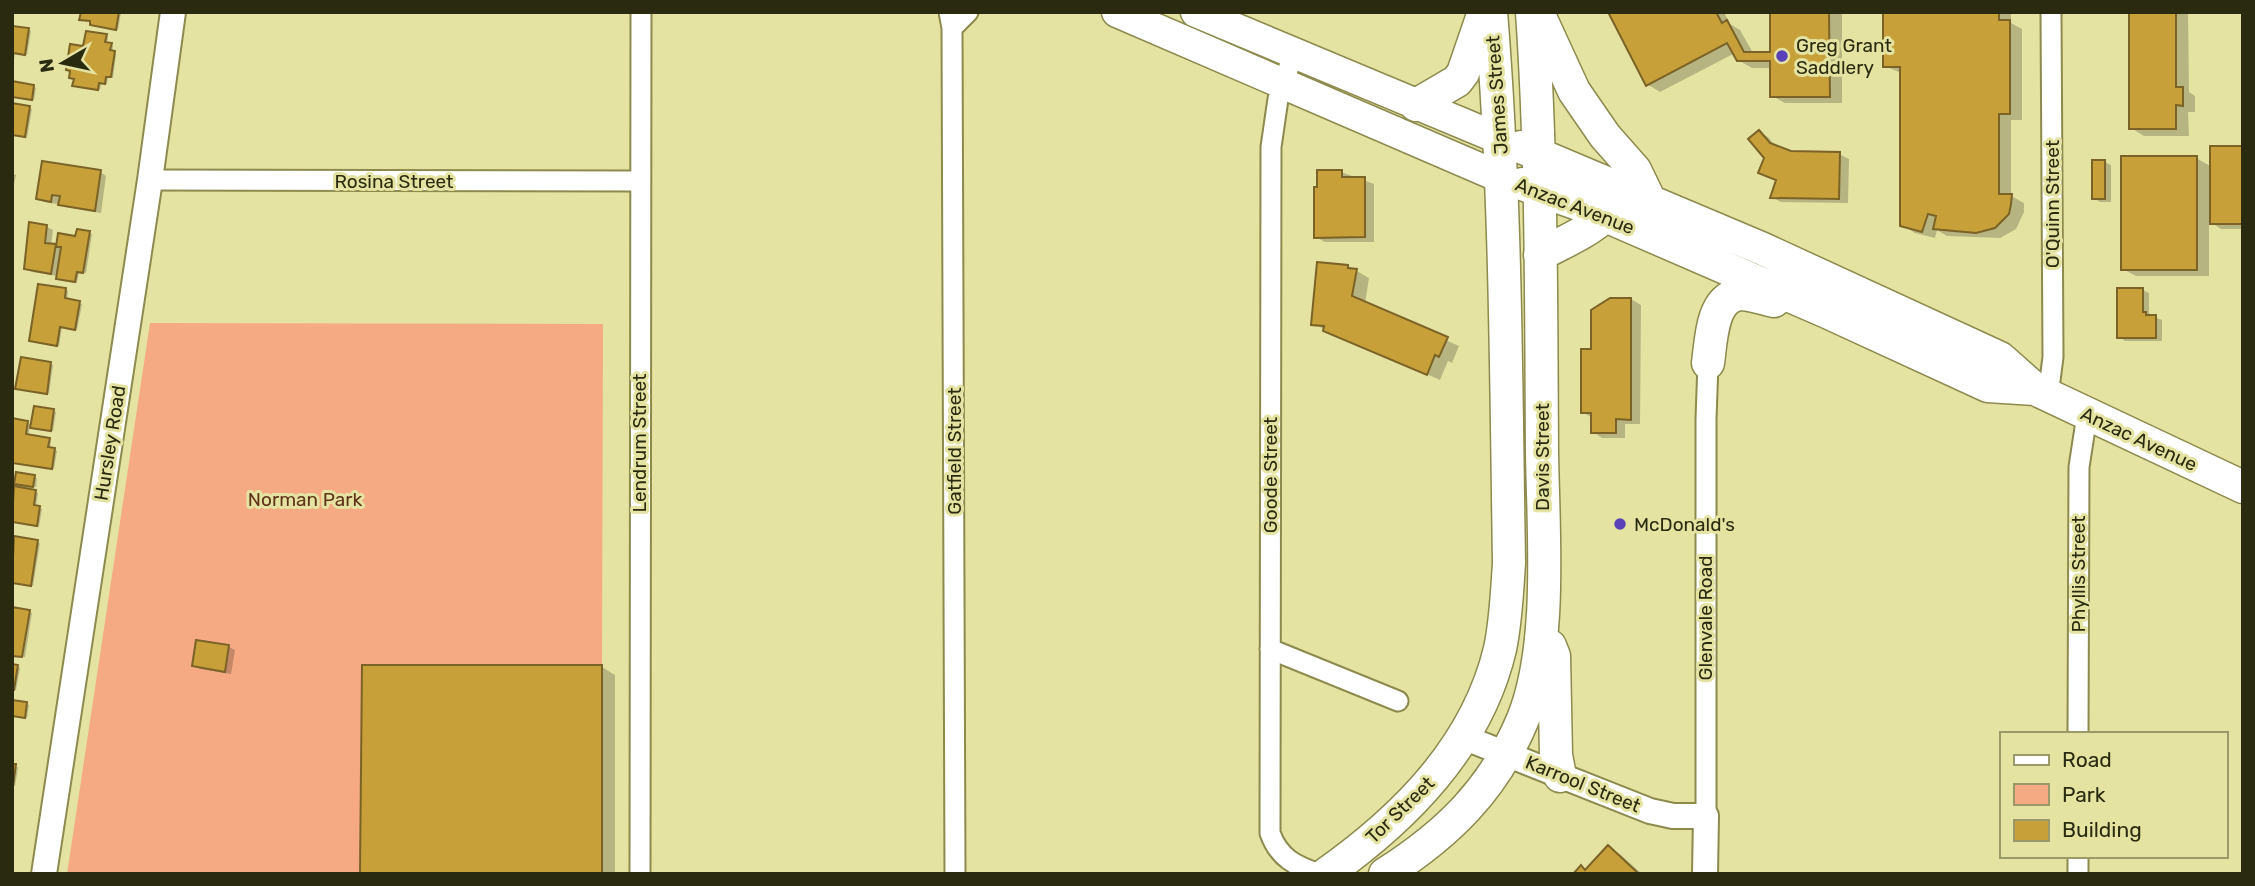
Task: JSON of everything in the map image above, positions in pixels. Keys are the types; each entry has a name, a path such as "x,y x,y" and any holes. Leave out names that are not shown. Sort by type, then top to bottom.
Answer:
{"highway":[{"path":"1416,106 1457,81 1462,74 1484,12"},
{"name":"James Street","path":"1491,12 1502,177"},
{"name":"James Street","path":"1532,12 1539,154"},
{"path":"1538,12 1574,91 1605,136 1635,170 1650,201"},
{"name":"Anzac Avenue","path":"1500,139 1763,249 2000,358 2042,393 2243,487"},
{"name":"Davis Street","path":"1506,754 1523,719 1529,699 1538,663 1542,625 1539,154"},
{"name":"Anzac Avenue","path":"1502,177 1605,216 1989,386 2042,393"},
{"name":"Davis Street","path":"1463,737 1490,680 1506,618 1508,564 1502,177"},
{"path":"1539,255 1588,231 1605,216"},
{"path":"1708,363 1716,316 1725,300 1737,294 1827,312"},
{"path":"1542,625 1555,656 1556,755 1560,776"},
{"name":"Tor Street","path":"1326,874 1355,852 1416,797 1444,765 1463,737"},
{"name":"Tor Street","path":"1385,874 1417,853 1460,817 1488,785 1506,754"}],"main road":[{"name":"Anzac Avenue","path":"1117,12 1502,177"},
{"name":"Anzac Avenue","path":"1196,12 1500,139"}],"street":[{"name":"Hursley Road","path":"44,874 150,180 173,12"},
{"name":"Lendrum Street","path":"640,874 641,12"},
{"name":"Gatfield Street","path":"955,874 951,20 968,12"},
{"name":"O'Quinn Street","path":"2042,393 2053,357 2052,12"},
{"name":"Goode Street","path":"1294,52 1274,114 1271,147 1270,833 1274,845 1289,862 1320,874"},
{"name":"Rosina Street","path":"150,180 639,181"},
{"name":"Glenvale Road","path":"1705,874 1708,363"},
{"name":"Phyllis Street","path":"2078,732 2078,467 2087,415"},
{"path":"1270,649 1398,701"},
{"name":"Karrool Street","path":"1463,737 1650,811 1673,816 1706,816"}],"green space":[{"name":"Norman Park","path":"150,323 603,324 602,665 362,665 360,874 67,874"}],"building":[{"path":"81,12 119,12 116,30 79,20"},
{"name":"Greg Grant Saddlery","path":"1608,12 1716,12 1722,23 1727,20 1744,52 1770,52 1770,12 1829,12 1830,97 1770,97 1770,61 1737,61 1727,43 1646,86"},
{"path":"1883,12 1999,12 1999,20 2010,20 2010,114 1999,114 1999,194 2012,194 2009,214 1995,228 1976,233 1933,229 1936,216 1928,214 1922,232 1900,226 1900,67 1883,67"},
{"path":"2129,12 2176,12 2176,87 2183,87 2183,106 2176,105 2176,129 2129,129"},
{"path":"12,26 29,28 25,55 13,53 12,58"},
{"path":"86,31 107,34 105,42 112,43 110,50 115,51 111,77 106,77 105,84 99,83 98,90 72,86 74,79 69,78 70,71 66,70 70,44 83,46"},
{"path":"12,81 34,85 32,100 12,97"},
{"path":"12,103 30,106 25,137 12,135"},
{"path":"1759,130 1770,143 1791,151 1840,152 1839,199 1770,198 1776,180 1758,173 1764,158 1748,139"},
{"path":"2210,146 2243,146 2243,224 2210,224"},
{"path":"2121,156 2197,156 2197,270 2121,270"},
{"path":"2092,160 2105,160 2105,199 2092,199"},
{"path":"42,161 101,170 95,211 58,205 60,196 52,195 51,202 36,199"},
{"path":"1317,170 1342,170 1342,177 1365,177 1365,237 1314,238 1314,187 1317,187"},
{"path":"29,222 47,225 45,243 56,244 51,274 24,269"},
{"path":"77,229 90,231 83,273 77,272 75,282 56,279 61,247 56,247 58,233 75,236"},
{"path":"1317,262 1348,265 1348,268 1357,269 1352,296 1448,337 1439,357 1435,355 1427,375 1323,331 1324,326 1311,325"},
{"path":"38,284 66,288 65,298 80,301 75,330 60,327 57,346 29,341"},
{"path":"2117,288 2143,288 2143,312 2146,312 2146,315 2156,315 2156,338 2117,338"},
{"path":"1610,298 1631,298 1631,420 1616,419 1616,433 1591,433 1591,413 1581,413 1581,349 1591,349 1591,310"},
{"path":"21,357 51,362 47,394 15,389"},
{"path":"34,406 54,409 51,431 30,428"},
{"path":"12,418 28,421 26,434 50,438 48,447 55,448 52,469 12,463"},
{"path":"16,472 35,475 33,487 14,484"},
{"path":"14,486 36,490 34,505 40,506 37,526 12,522"},
{"path":"14,536 38,540 31,586 12,583"},
{"path":"12,607 30,610 22,657 12,656"},
{"path":"196,640 229,645 225,672 192,666"},
{"path":"12,664 18,665 14,690 12,690"},
{"path":"362,665 602,665 602,874 360,874"},
{"path":"12,700 27,702 25,718 12,716"},
{"path":"12,764 16,764 13,786 12,785"},
{"path":"1608,845 1639,874 1573,874 1581,865 1585,870"}],"place":[{"name":"Greg Grant Saddlery","path":"1782,56"},
{"name":"McDonald's","path":"1620,524"}]}
